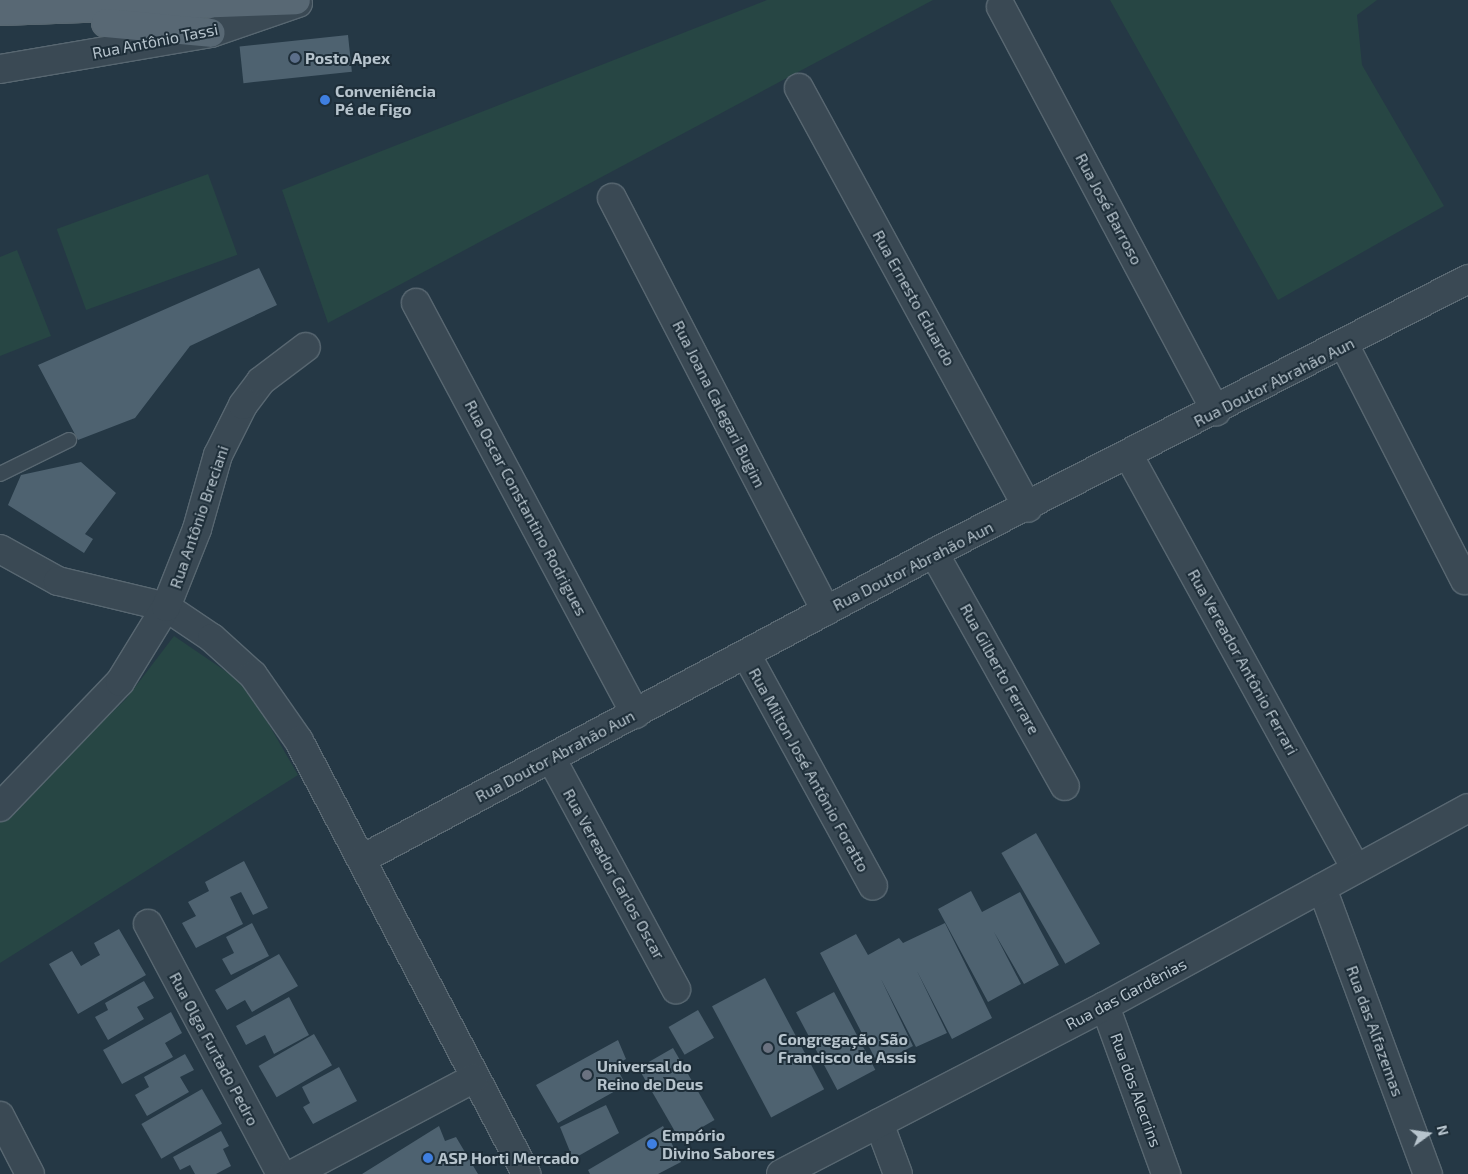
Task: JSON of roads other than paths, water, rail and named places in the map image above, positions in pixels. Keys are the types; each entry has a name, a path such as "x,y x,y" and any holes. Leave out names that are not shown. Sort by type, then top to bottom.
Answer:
{"main road":[{"path":"0,12 296,0"},
{"path":"0,12 211,33"}],"street":[{"name":"Rua Antônio Tassi","path":"0,68 211,33 307,0"},
{"name":"Rua José Barroso","path":"1001,7 1216,411"},
{"name":"Rua Ernesto Eduardo","path":"799,88 1028,508"},
{"name":"Rua Joana Calegari Bugim","path":"612,198 826,611"},
{"name":"Rua Doutor Abrahão Aun","path":"362,859 934,553 1028,508 1345,346 1468,279"},
{"name":"Rua Oscar Constantino Rodrigues","path":"416,303 635,714"},
{"name":"Rua Antônio Breciani","path":"0,807 120,682 166,607 197,528 218,455 243,405 261,381 306,346"},
{"path":"1345,346 1465,580"},
{"name":"Rua Vereador Antônio Ferrari","path":"1129,456 1356,869"},
{"path":"0,549 58,581 166,607 212,638 253,675 299,740 474,1078 526,1174"},
{"name":"Rua Gilberto Ferrare","path":"934,553 1066,786"},
{"name":"Rua Milton José Antônio Foratto","path":"746,654 872,886"},
{"name":"Rua Vereador Carlos Oscar","path":"551,758 676,989"},
{"name":"Rua das Gardênias","path":"781,1174 1106,1006 1468,808"},
{"name":"Rua das Alfazemas","path":"1322,888 1428,1174"},
{"name":"Rua Olga Furtado Pedro","path":"148,924 281,1174"},
{"name":"Rua dos Alecrins","path":"1106,1006 1166,1174"},
{"path":"293,1174 474,1078"},
{"path":"0,1116 30,1174"},
{"path":"879,1123 898,1174"}],"lane":[{"path":"0,474 69,440"}],"place":[{"name":"Posto Apex","path":"295,58"},
{"name":"Conveniência Pé de Figo","path":"325,100"},
{"name":"Congregação São Francisco de Assis","path":"768,1048"},
{"name":"Universal do Reino de Deus","path":"587,1075"},
{"name":"Empório Divino Sabores","path":"652,1144"},
{"name":"ASP Horti Mercado","path":"428,1158"}]}
